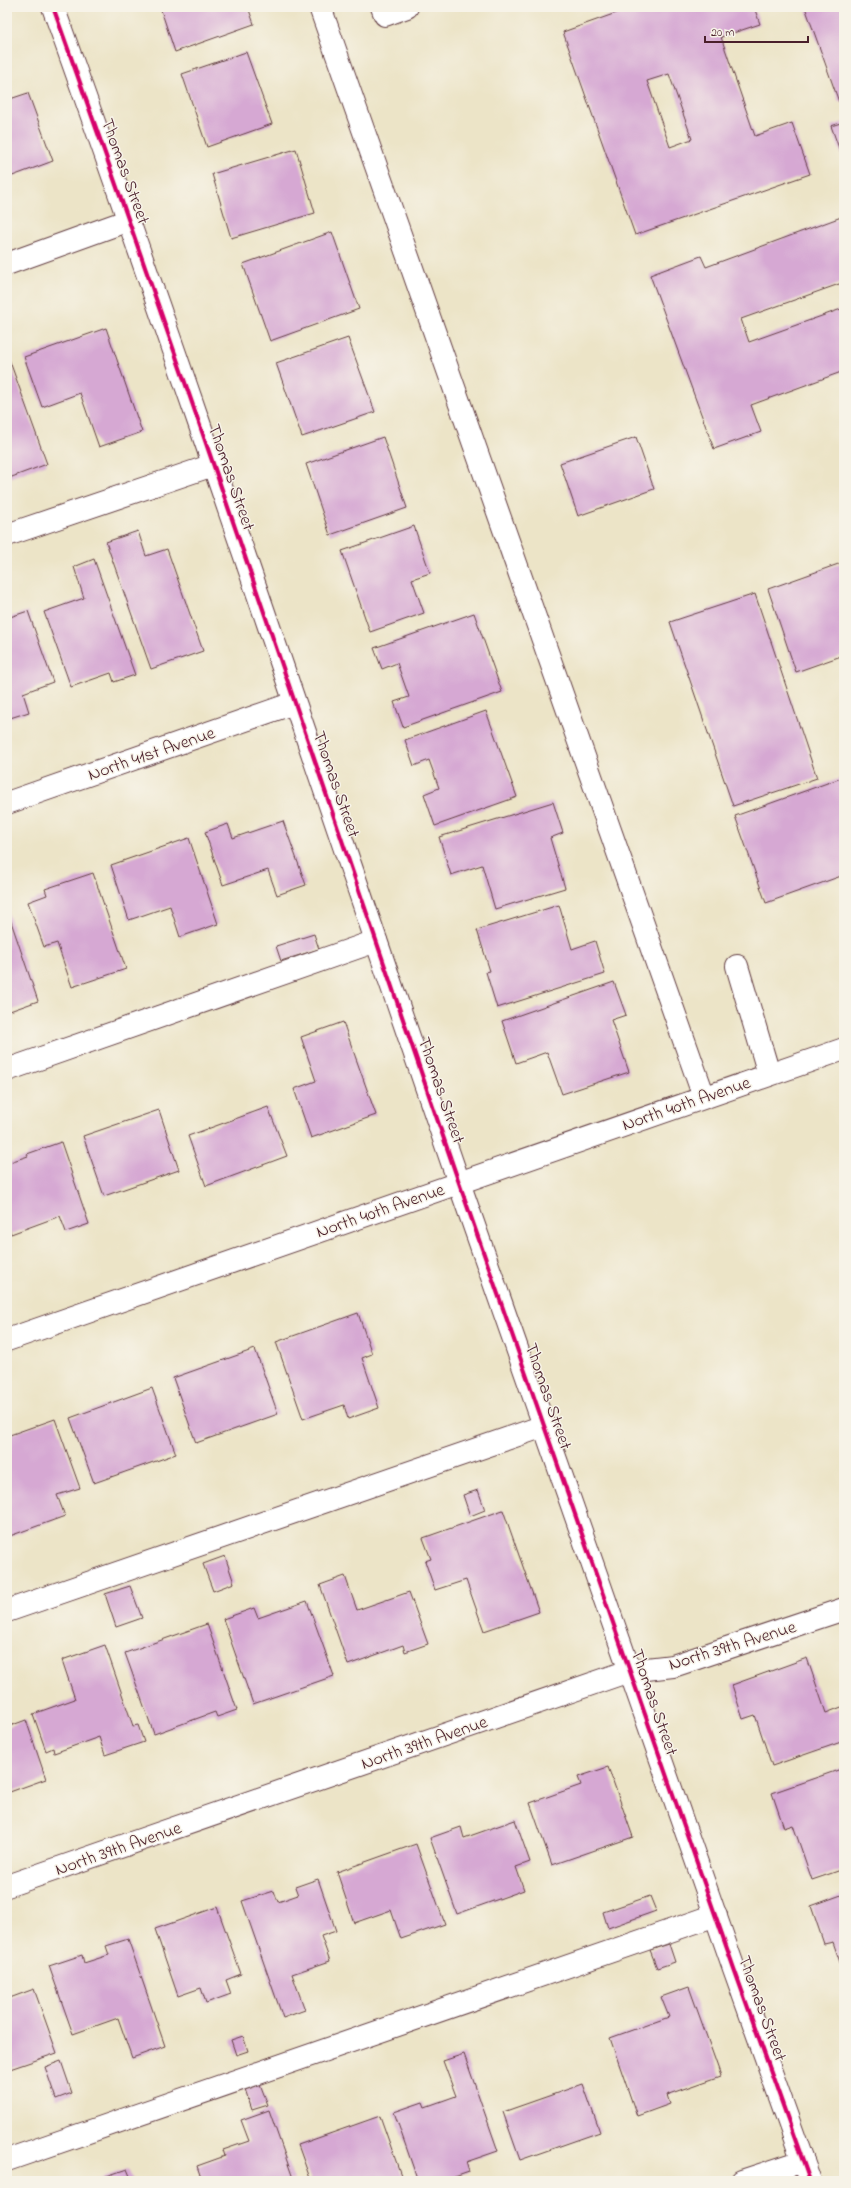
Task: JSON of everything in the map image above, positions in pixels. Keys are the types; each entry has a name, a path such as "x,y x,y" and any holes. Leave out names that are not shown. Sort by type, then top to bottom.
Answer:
{"street":[{"name":"Thomas Street","path":"53,7 129,220 459,1183 629,1671 810,2181"},
{"path":"320,7 704,1097"},
{"path":"382,7 385,15 407,7"},
{"path":"7,264 129,220"},
{"path":"7,535 213,465"},
{"name":"North 41st Avenue","path":"7,803 294,703"},
{"path":"7,1070 376,941"},
{"path":"737,966 769,1074"},
{"name":"North 40th Avenue","path":"7,1340 844,1049"},
{"path":"7,1611 544,1426"},
{"name":"North 39th Avenue","path":"7,1886 629,1671 673,1666 844,1609"},
{"path":"7,2160 716,1916"},
{"path":"742,2181 802,2160"}],"building":[{"path":"160,7 248,7 254,24 175,52"},
{"path":"633,7 754,7 760,24 721,37 755,136 792,123 810,174 635,235 563,32","holes":["669,74 692,139 670,147 647,81"]},
{"path":"805,7 844,7 844,101 839,102"},
{"path":"246,52 272,124 207,147 182,74"},
{"path":"28,93 53,161 7,178 7,100"},
{"path":"844,122 844,162 831,126"},
{"path":"296,149 315,213 231,238 212,174"},
{"path":"844,216 844,289 842,283 741,319 749,342 844,308 844,371 751,405 761,432 714,449 650,275 701,256 706,267"},
{"path":"332,232 359,309 270,341 243,264"},
{"path":"106,328 142,432 99,447 80,393 42,407 24,357"},
{"path":"348,338 375,412 302,437 276,363"},
{"path":"9,359 47,464 9,478 7,472 7,360"},
{"path":"383,437 407,508 330,535 306,464"},
{"path":"636,437 654,489 578,516 560,463"},
{"path":"414,526 430,573 412,579 424,613 370,632 342,551"},
{"path":"138,531 146,556 167,549 203,651 151,669 106,542"},
{"path":"94,559 135,675 114,682 111,673 71,687 44,612 84,598 74,567"},
{"path":"844,562 844,655 796,672 768,589"},
{"path":"755,594 817,778 733,806 670,622"},
{"path":"28,611 53,682 23,693 29,712 7,719 7,618"},
{"path":"474,613 502,692 403,727 394,702 409,697 397,663 382,669 374,648"},
{"path":"486,711 517,797 435,826 424,794 439,788 429,760 414,766 405,740"},
{"path":"844,777 844,875 766,903 735,816"},
{"path":"553,802 563,833 550,838 565,888 495,909 482,865 451,875 439,837"},
{"path":"283,821 306,885 277,895 268,870 223,885 205,832 228,824 233,838"},
{"path":"189,838 218,924 180,937 170,906 129,920 111,865"},
{"path":"93,873 126,969 72,987 57,943 44,947 28,902 47,895 45,889"},
{"path":"559,905 572,949 595,941 605,974 497,1008 486,972 490,971 477,930"},
{"path":"7,910 38,1001 7,1012"},
{"path":"314,934 319,949 281,961 276,946"},
{"path":"614,982 626,1015 611,1020 629,1072 562,1094 547,1052 516,1063 502,1021"},
{"path":"343,1022 376,1115 311,1138 294,1089 316,1081 301,1037"},
{"path":"268,1107 287,1156 206,1186 188,1136"},
{"path":"159,1110 179,1170 104,1196 83,1136"},
{"path":"61,1142 89,1224 66,1232 60,1216 11,1234 7,1223 7,1163"},
{"path":"358,1313 372,1354 362,1358 379,1408 348,1419 344,1405 303,1419 276,1342"},
{"path":"255,1349 278,1414 196,1443 173,1378"},
{"path":"152,1388 176,1454 94,1483 70,1418"},
{"path":"55,1419 80,1488 57,1495 65,1516 7,1537 7,1436"},
{"path":"478,1490 485,1510 470,1516 463,1495"},
{"path":"503,1510 539,1612 484,1631 466,1580 435,1590 425,1561 431,1559 423,1538"},
{"path":"225,1556 234,1583 213,1591 203,1564"},
{"path":"345,1576 357,1610 409,1592 428,1644 405,1652 403,1645 348,1665 320,1585"},
{"path":"130,1586 142,1618 116,1627 105,1594"},
{"path":"307,1601 334,1676 253,1704 223,1619 254,1608 258,1618"},
{"path":"207,1624 237,1710 217,1717 215,1712 154,1734 125,1653"},
{"path":"105,1645 133,1726 138,1725 144,1742 105,1755 99,1737 54,1753 53,1748 46,1751 33,1714 75,1699 62,1660"},
{"path":"807,1658 826,1713 844,1706 844,1741 772,1766 755,1715 743,1719 732,1685"},
{"path":"26,1720 46,1779 7,1793 7,1727"},
{"path":"608,1767 633,1837 552,1865 530,1803 581,1785 578,1777"},
{"path":"844,1768 844,1869 812,1880 793,1825 784,1828 772,1793"},
{"path":"515,1820 530,1862 516,1867 524,1890 457,1914 430,1838 461,1827 464,1838"},
{"path":"416,1844 445,1924 401,1939 391,1910 354,1923 337,1872"},
{"path":"318,1879 336,1931 321,1936 330,1961 292,1974 305,2010 283,2018 242,1901 274,1891 278,1902 298,1895 295,1887"},
{"path":"844,1894 844,1974 833,1942 824,1944 811,1906"},
{"path":"650,1896 656,1911 608,1928 603,1912"},
{"path":"217,1907 241,1974 226,1980 231,1994 206,2003 201,1988 178,1996 155,1929"},
{"path":"128,1939 165,2046 132,2058 118,2018 73,2034 49,1966 82,1955 84,1963 109,1955 106,1946"},
{"path":"669,1944 675,1962 657,1968 650,1950"},
{"path":"689,1987 721,2076 667,2095 670,2104 637,2116 610,2038 669,2017 661,1997"},
{"path":"34,1989 57,2053 7,2070 7,1999"},
{"path":"243,2036 248,2051 236,2055 231,2040"},
{"path":"464,2054 498,2151 466,2162 469,2172 449,2179 450,2181 418,2181 394,2112 423,2102 425,2107 456,2096 443,2061"},
{"path":"61,2061 72,2093 56,2099 45,2067"},
{"path":"260,2084 268,2105 252,2110 245,2089"},
{"path":"583,2084 600,2132 520,2160 503,2112"},
{"path":"269,2110 294,2181 202,2181 197,2166 225,2156 223,2150 249,2141 241,2120"},
{"path":"380,2116 403,2181 311,2181 298,2145"},
{"path":"127,2169 132,2181 92,2181"}],"cycle path":[{"path":"53,7 207,445 544,1428 810,2181"}]}
